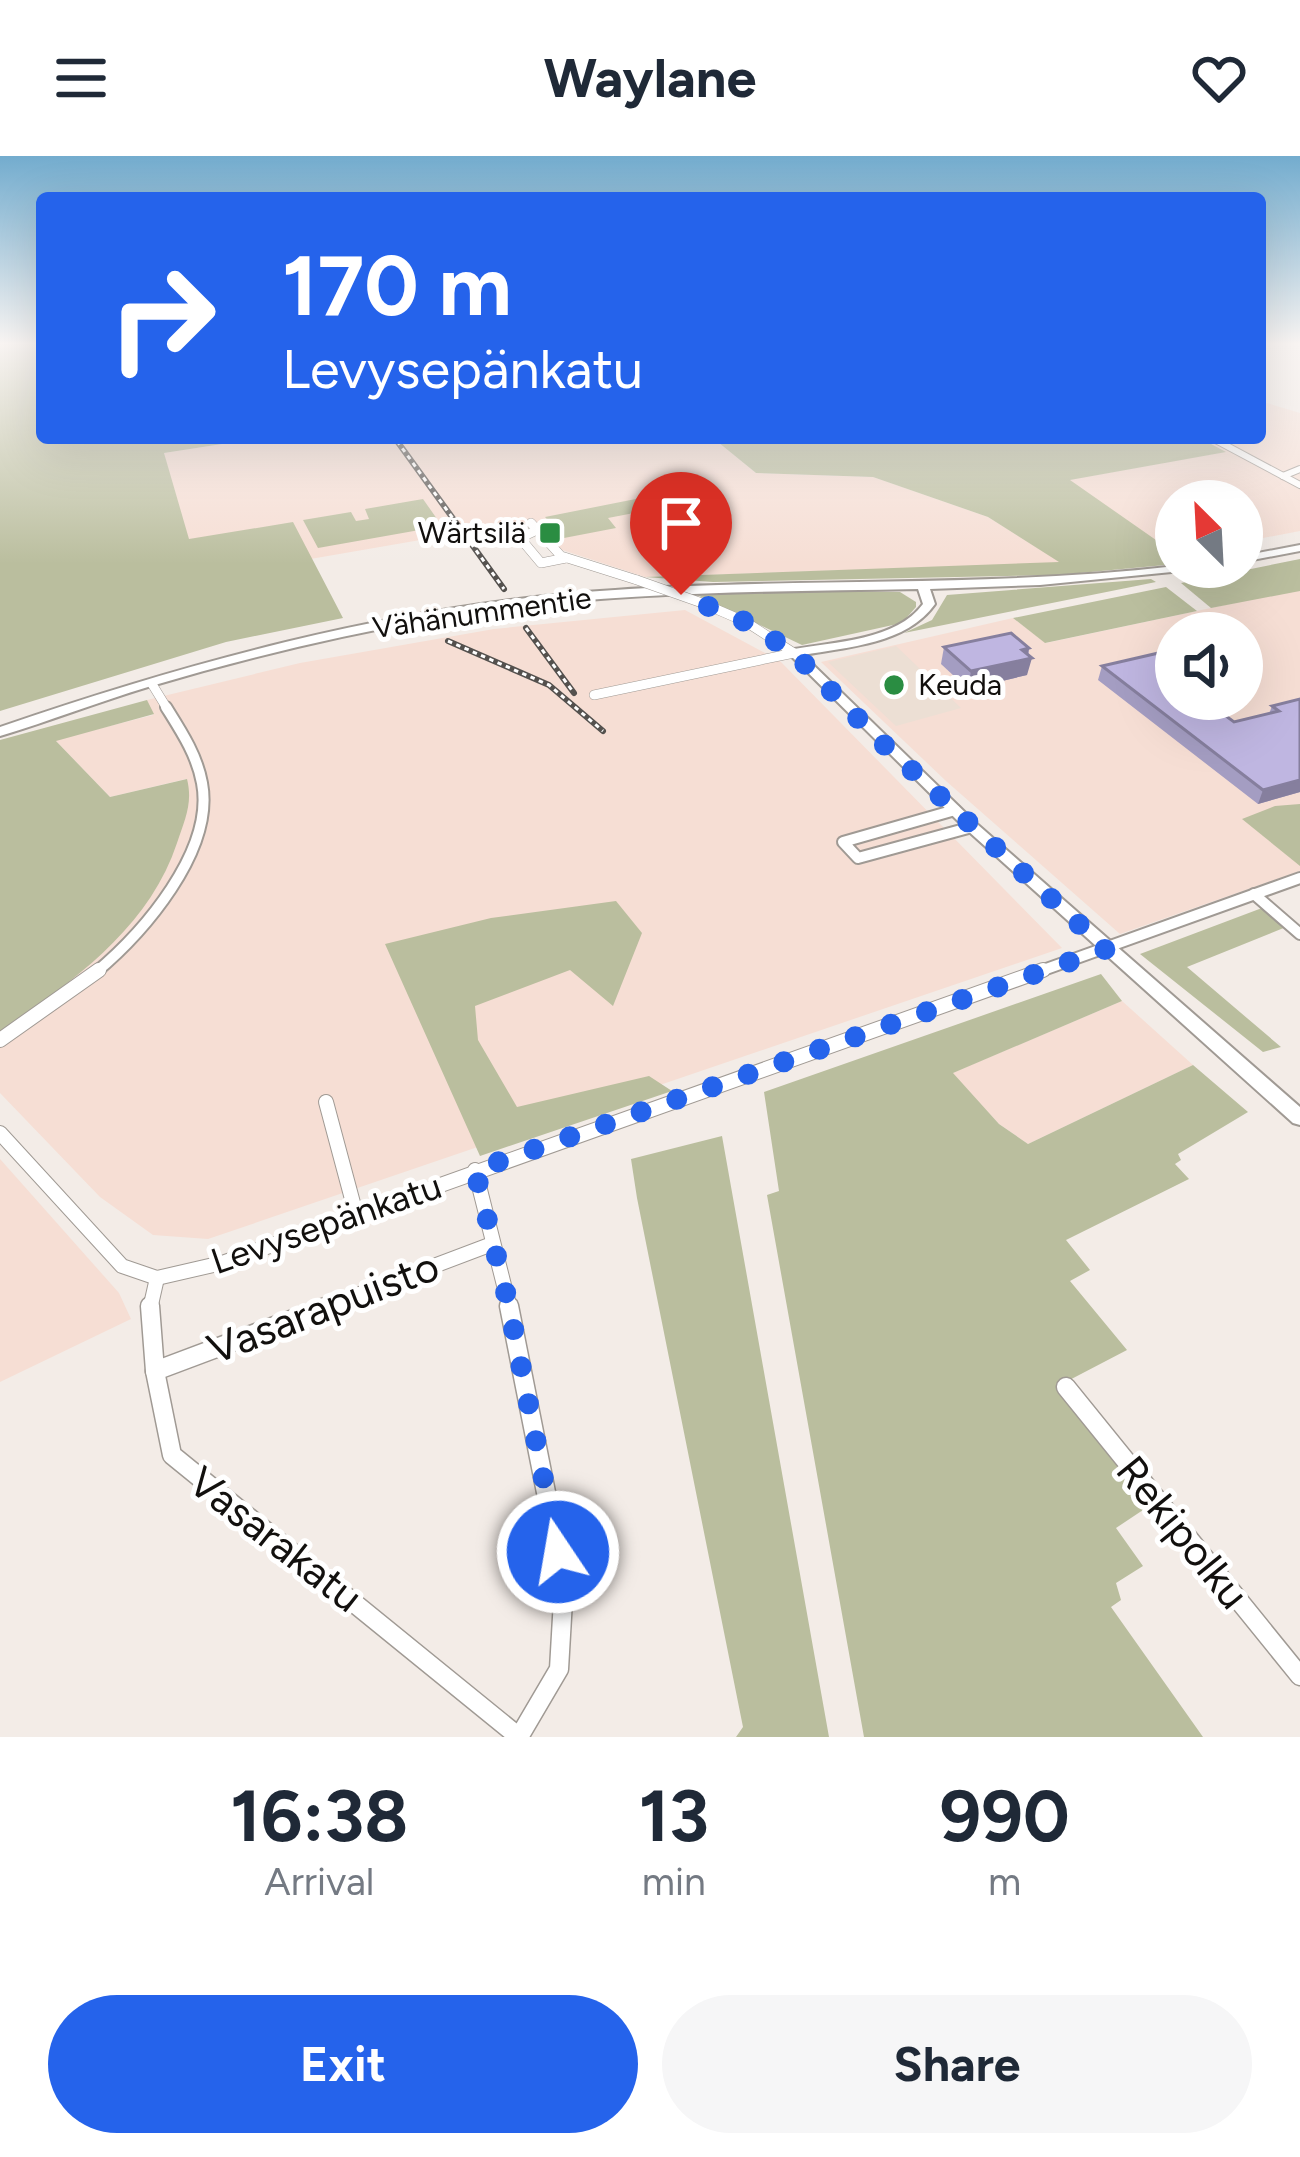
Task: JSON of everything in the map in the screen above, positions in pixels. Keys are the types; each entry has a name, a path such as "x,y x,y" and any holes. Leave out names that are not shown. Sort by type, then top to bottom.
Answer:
{"main road":[{"path":"1263,555 1300,548"},
{"name":"Vähänummentie","path":"0,732 152,684 316,641 484,608 649,592 1096,579 1155,572"},
{"path":"794,653 907,626 924,616 929,604 922,586"},
{"path":"794,653 972,827 1300,1118"}],"street":[{"path":"1223,444 1300,484"},
{"path":"1283,476 1300,470"},
{"path":"566,558 541,563 520,538 534,526 566,558 702,603 746,622 794,653"},
{"path":"594,695 794,653"},
{"path":"0,1040 108,965 171,891 191,846 205,801 195,762 152,684"},
{"path":"955,811 844,842 858,858 972,827"},
{"name":"Levysepänkatu","path":"157,1278 222,1262 1300,878"},
{"path":"1254,895 1300,934"},
{"path":"326,1102 356,1214"},
{"path":"0,1132 122,1266 157,1278"},
{"path":"475,1170 564,1583 559,1669 519,1737"},
{"name":"Vasarapuisto","path":"155,1371 492,1244"},
{"name":"Vasarakatu","path":"157,1278 150,1304 155,1371 172,1456 519,1737"},
{"name":"Rekipolku","path":"1066,1387 1300,1676"}],"shaded area":[{"path":"1266,417 1300,417 1300,531 1263,538 1263,480 1155,480 1155,543 1068,480 1224,452 1211,444 1266,444"},
{"path":"222,444 720,444 756,473 873,477 988,517 1062,563 645,577 544,544 525,522 200,578 185,543 164,453"},
{"path":"1300,591 1300,871 1120,934 946,781 821,662 1013,618 1046,643 1155,620 1155,720 1263,720 1263,612 1192,612"},
{"path":"685,610 780,661 1062,948 208,1239 153,1235 100,1197 0,1093 0,1033 186,779 110,797 55,740 153,715 147,700 300,663 494,629"},
{"name":"Keuda","path":"896,646 961,708 896,726 828,662"},
{"path":"1122,1001 1193,1065 1028,1144 999,1124 952,1073"},
{"path":"0,1159 119,1293 131,1319 0,1382"}],"green space":[{"path":"0,417 36,417 36,444 222,444 164,453 189,539 293,522 343,618 226,642 0,711"},
{"path":"720,444 1211,444 1226,452 1070,480 1155,539 1155,566 1058,575 713,582 645,577 1059,562 988,517 873,477 756,473"},
{"path":"681,490 676,493 686,503 608,518 616,528 564,538 545,517"},
{"path":"423,499 442,526 318,548 303,520 351,512 356,521 369,519 365,509"},
{"path":"1300,559 1300,591 1211,608 1187,588 1263,588 1263,566"},
{"path":"1155,581 904,633 932,620 947,595"},
{"path":"1161,588 1197,611 1155,612 1155,620 1045,643 1013,618"},
{"path":"779,590 900,592 916,602 916,607 902,623 802,645 697,595"},
{"path":"147,700 154,714 56,741 110,797 187,779 187,811 164,874 105,951 0,1033 0,740"},
{"path":"1300,804 1300,866 1242,819 1275,806"},
{"path":"616,901 642,933 613,1006 570,970 475,1006 478,1040 517,1107 649,1076 672,1091 480,1156 385,944 491,918"},
{"path":"1262,908 1286,927 1187,967 1281,1047 1263,1052 1140,954"},
{"path":"1101,974 1122,1001 953,1073 999,1124 1028,1144 1193,1065 1248,1112 1178,1154 1181,1160 1175,1164 1189,1179 1066,1240 1090,1270 1070,1281 1127,1350 1058,1386 1149,1506 1116,1528 1143,1566 1116,1583 1121,1600 1111,1607 1203,1737 864,1737 767,1195 779,1191 764,1092"},
{"path":"722,1136 829,1737 736,1737 743,1727 637,1198 631,1159"}],"building":[{"path":"1011,633 1029,648 1022,650 1032,658 971,671 944,647"},
{"path":"1155,654 1155,707 1102,666"},
{"path":"1300,699 1300,780 1263,790 1172,720 1263,720 1263,715 1279,711 1272,706"}],"railway":[{"path":"399,444 504,589"},
{"path":"526,628 574,693"},
{"path":"448,641 549,685 603,731"}],"place":[{"name":"Wärtsilä","path":"550,533"},
{"name":"Keuda","path":"894,685"}],"route":[{"path":"558,1552 509,1306 475,1170 1106,949 879,740 794,653 746,622 681,595"}]}
